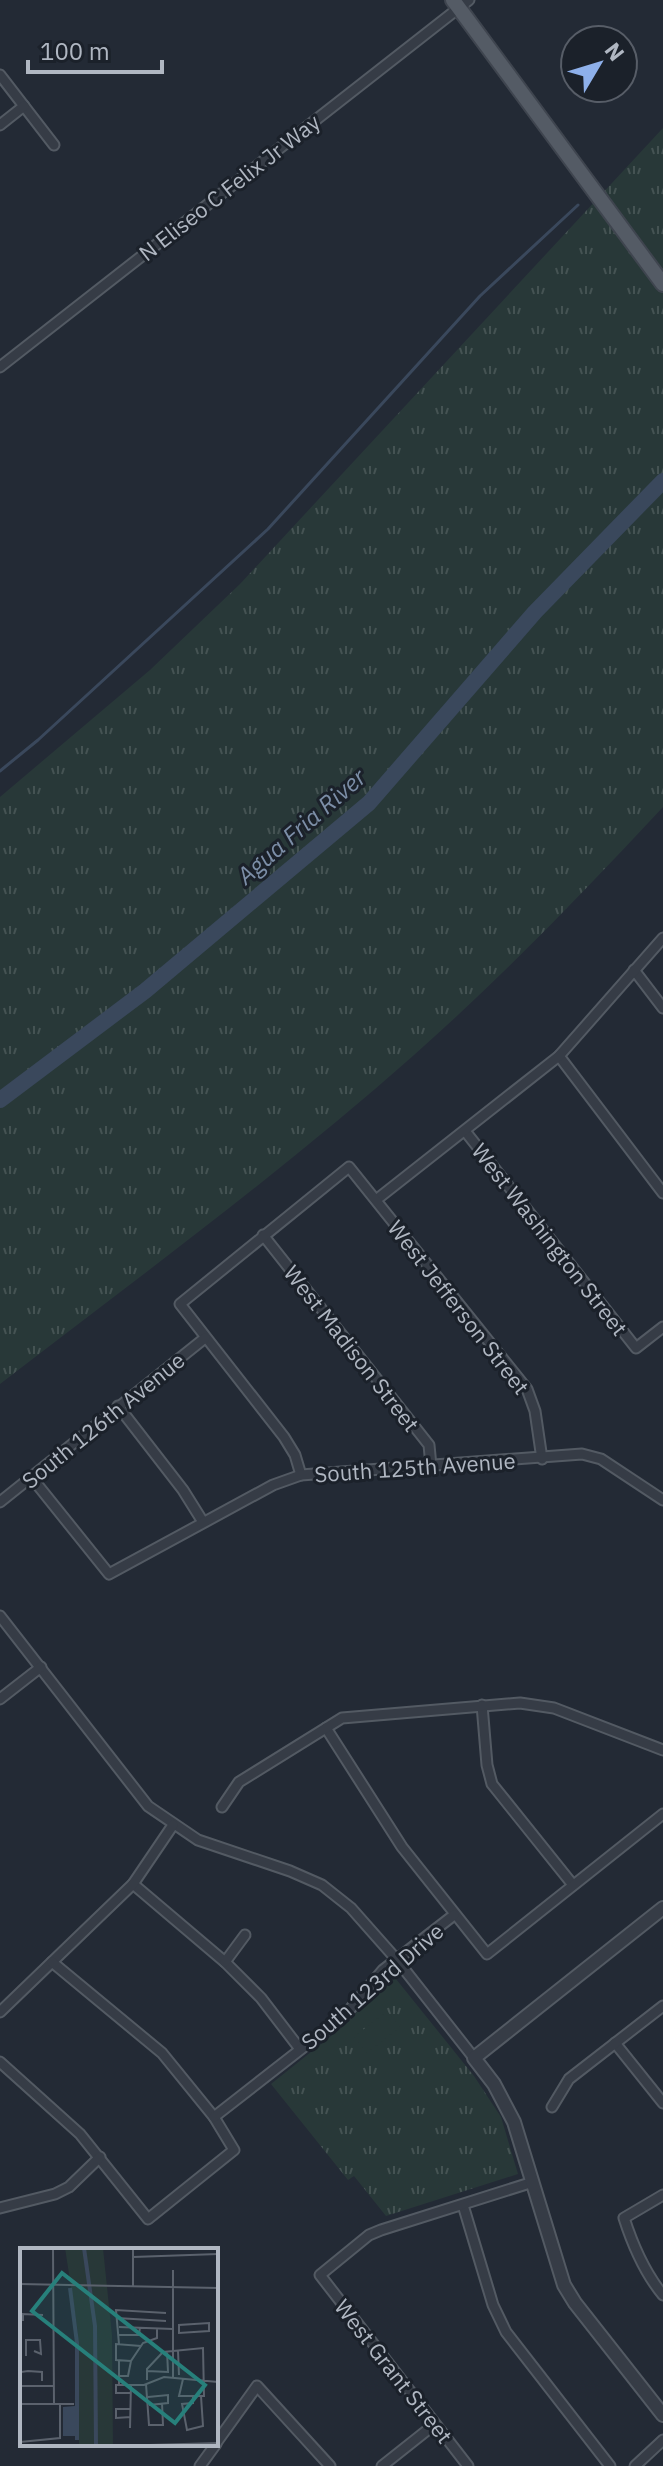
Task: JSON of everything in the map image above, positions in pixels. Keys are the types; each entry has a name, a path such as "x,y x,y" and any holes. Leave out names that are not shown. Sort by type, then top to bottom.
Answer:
{"main road":[{"path":"460,3 663,284"}],"street":[{"name":"N Eliseo C Felix Jr Way","path":"0,367 460,3"},
{"path":"0,75 54,145"},
{"path":"0,125 24,106"},
{"path":"376,1200 559,1056 663,938"},
{"path":"634,970 663,1008"},
{"path":"559,1056 663,1193"},
{"name":"West Washington Street","path":"465,1131 636,1348 663,1327"},
{"name":"West Jefferson Street","path":"263,1235 349,1167 527,1389 535,1411 542,1459"},
{"path":"263,1235 180,1304 284,1437 295,1455 301,1475"},
{"name":"West Madison Street","path":"263,1235 429,1445 431,1466"},
{"name":"South 126th Avenue","path":"0,1502 205,1338"},
{"path":"118,1406 183,1490 203,1522"},
{"name":"South 125th Avenue","path":"32,1478 109,1574 273,1485 301,1475 582,1454 601,1459 663,1500"},
{"path":"0,1616 148,1806 198,1840 322,1885 351,1908 397,1960 494,2084 510,2112 564,2285 663,2415"},
{"path":"0,1699 41,1667"},
{"path":"222,1807 239,1782 342,1718 520,1703 554,1708 663,1750"},
{"path":"482,1705 487,1765 492,1784 573,1885"},
{"path":"326,1728 402,1847 487,1954 663,1814"},
{"path":"0,2012 133,1884 173,1825"},
{"path":"133,1884 225,1962 261,1998 300,2049"},
{"path":"474,2058 663,1908"},
{"name":"South 123rd Drive","path":"214,2117 346,2014 383,1970 454,1915"},
{"path":"225,1962 245,1935"},
{"path":"0,2062 80,2134 148,2219 234,2150 214,2117 162,2053 52,1962"},
{"path":"552,2107 569,2079 663,2006"},
{"path":"615,2043 663,2103"},
{"path":"0,2208 55,2194 69,2187 100,2157"},
{"path":"533,2182 463,2205 493,2305 506,2332 610,2466"},
{"path":"663,2195 624,2218 633,2244 663,2295"},
{"name":"West Grant Street","path":"463,2205 369,2235 320,2275 468,2466"},
{"path":"218,2441 257,2386 330,2466"},
{"path":"382,2466 435,2424"},
{"path":"635,2466 663,2440"},
{"path":"200,2466 215,2446"}],"green space":[{"path":"663,128 663,807 542,934 414,1055 262,1182 0,1384 0,797 150,670 240,584"},
{"path":"396,1979 474,2076 501,2117 518,2174 386,2216 354,2176 348,2180 271,2084 346,2024 384,1982"},
{"path":"387,2011 400,2027 367,2053 354,2037"}],"waterway":[{"path":"0,771 38,740 268,529 480,296 578,205"},
{"name":"Agua Fria River","path":"0,1100 145,991 369,803 535,612 663,481"}]}
